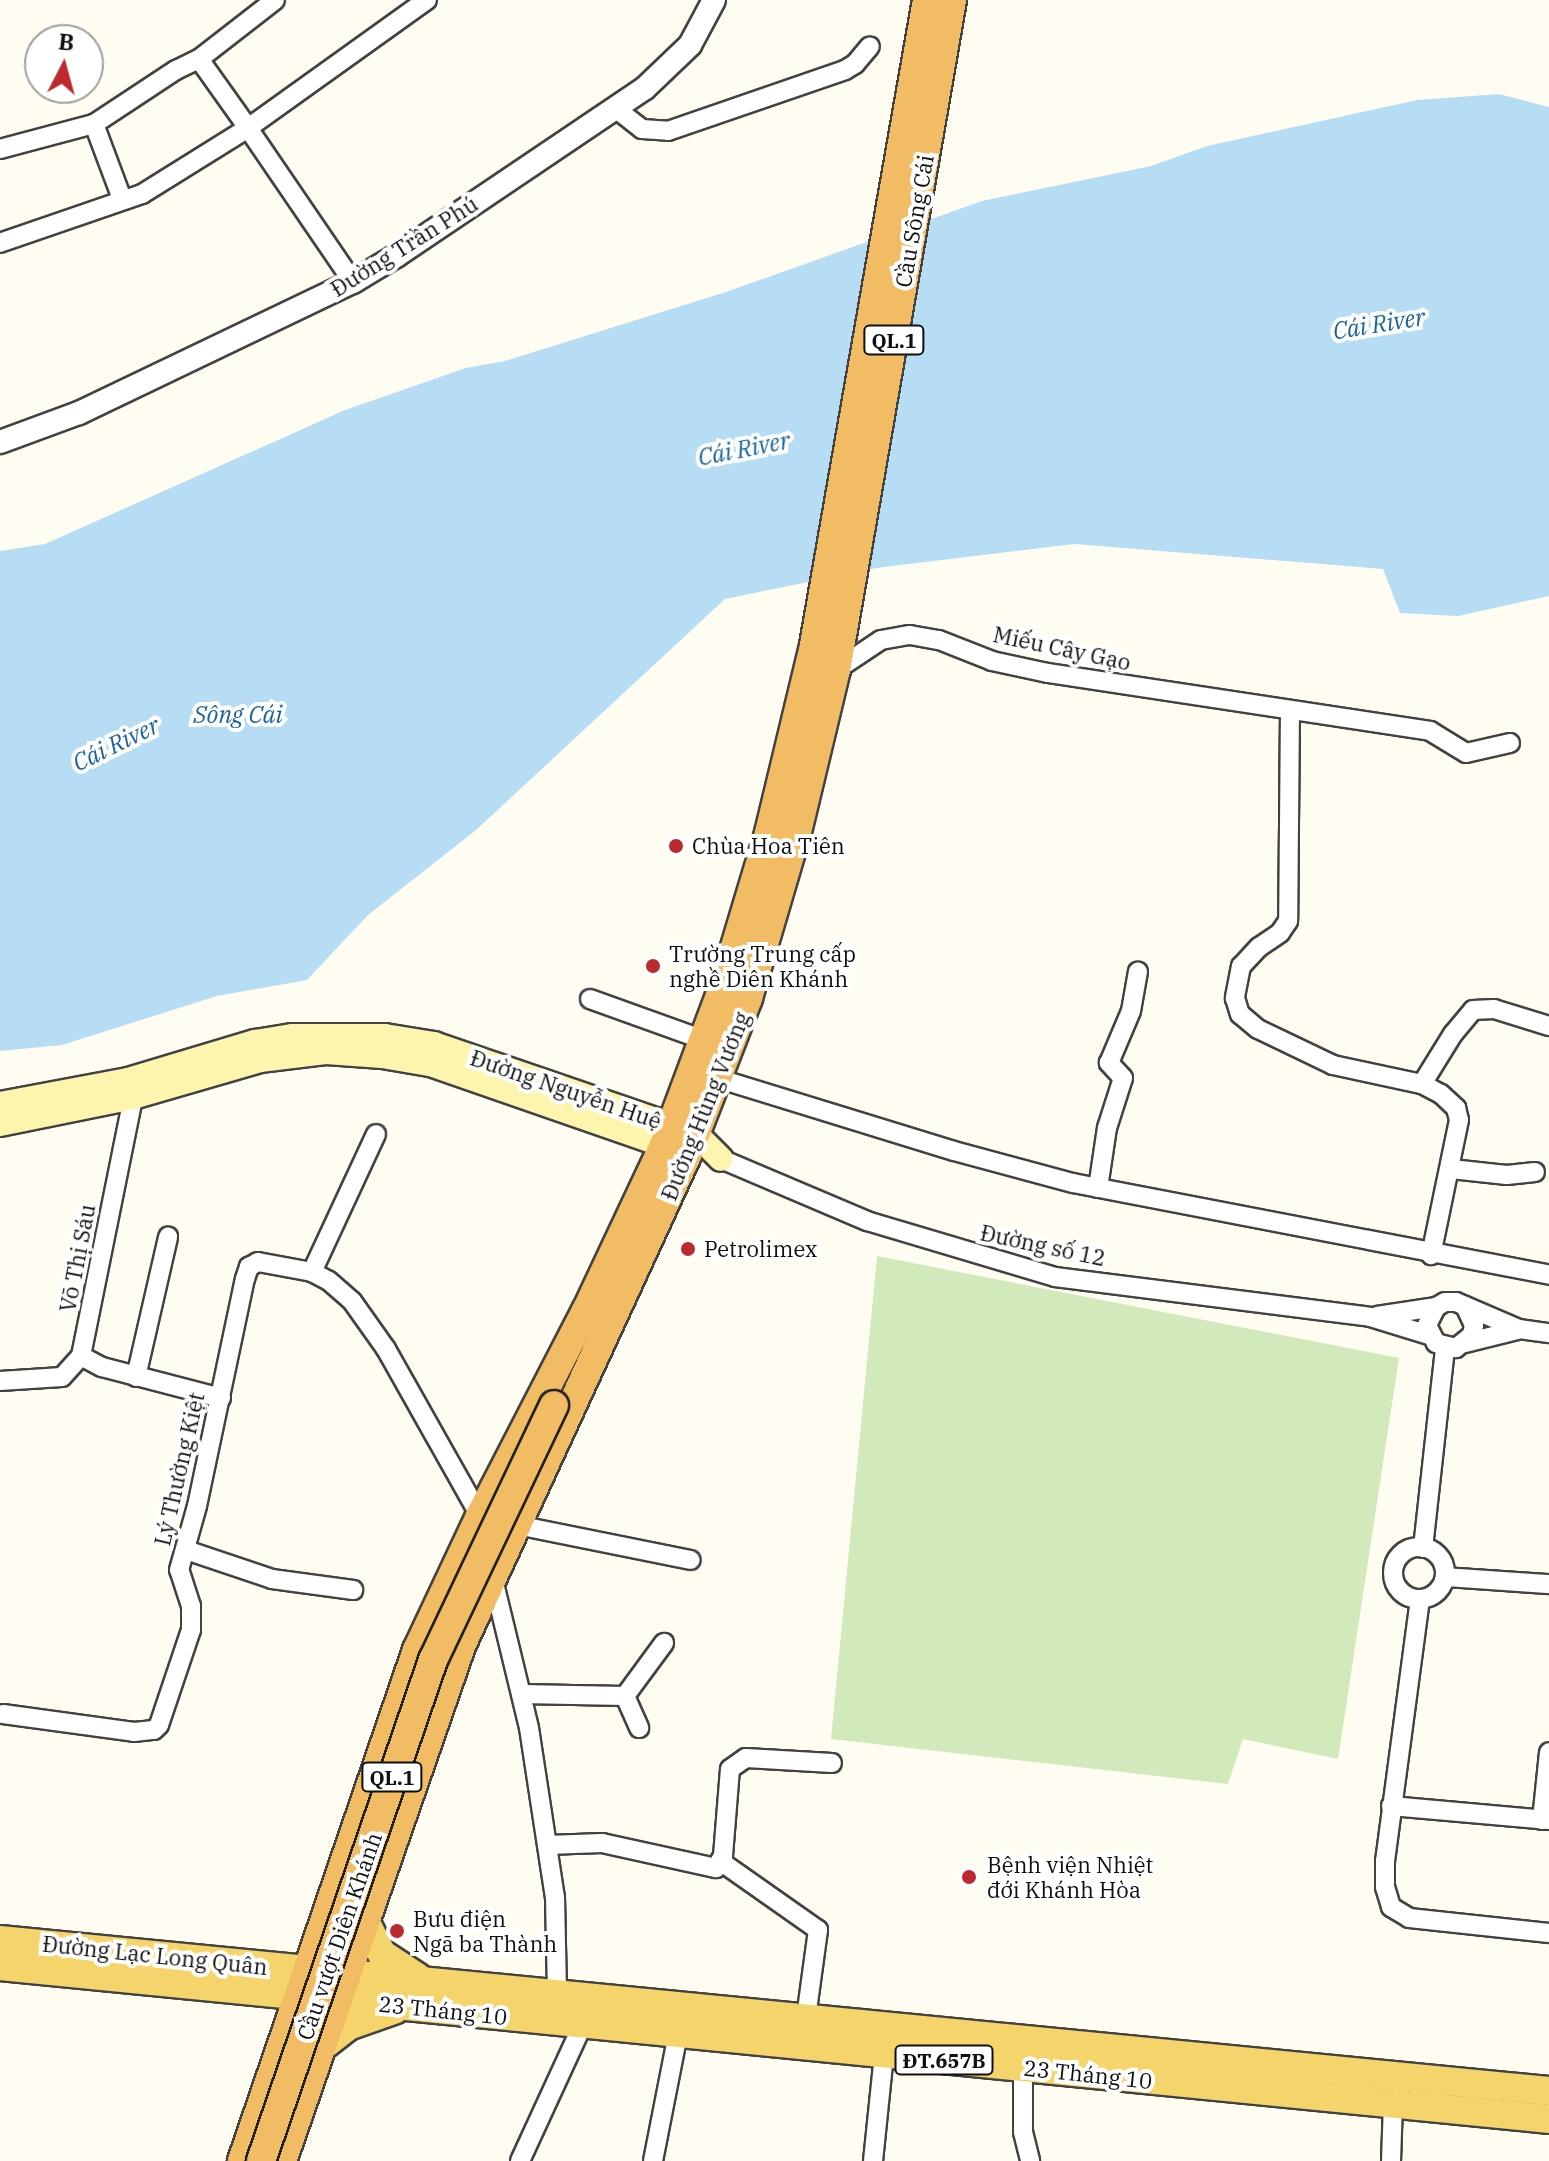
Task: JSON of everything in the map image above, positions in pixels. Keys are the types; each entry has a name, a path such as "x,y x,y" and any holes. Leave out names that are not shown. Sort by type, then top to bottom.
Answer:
{"highway":[{"name":"QL.1","path":"927,0 934,32"},
{"name":"QL.1","path":"934,32 952,0"},
{"name":"Cầu Sông Cái","path":"830,655 934,32"},
{"name":"Đường Hùng Vương","path":"680,1139 693,1070 830,655"},
{"name":"Đường Hùng Vương","path":"598,1316 680,1139 719,1080 773,919 830,655"},
{"name":"QL.1","path":"242,2161 417,1650 480,1516 598,1316"},
{"name":"QL.1","path":"282,2161 344,1987 435,1712 492,1576 517,1525 598,1316"},
{"name":"Cầu vượt Diên Khánh","path":"261,2161 433,1660 598,1316"}],"main road":[{"name":"Đường Nguyễn Huệ","path":"0,1124 131,1089 267,1040 327,1034 385,1036 434,1044 680,1139 721,1159"},
{"name":"Đường Nguyễn Huệ","path":"0,1104 131,1089"},
{"name":"ĐT.657B","path":"365,1921 382,1954 425,1982"},
{"name":"Đường Lạc Long Quân","path":"0,1940 305,1983"},
{"name":"Đường Lạc Long Quân","path":"0,1966 305,1983"},
{"name":"23 Tháng 10","path":"344,1987 425,1982 1549,2091"},
{"path":"305,1983 344,1987"},
{"name":"23 Tháng 10","path":"344,1987 408,2006 1549,2119"},
{"name":"ĐT.657B","path":"324,2045 366,2018 408,2006"}],"street":[{"path":"0,149 94,124 176,70 199,59 275,0"},
{"path":"0,243 156,188 248,128 427,0"},
{"name":"Đường Trần Phú","path":"0,442 79,413 353,282 655,80 680,56 700,29 714,0"},
{"path":"615,108 642,129 668,131 845,70 855,64 870,46"},
{"path":"199,59 353,282"},
{"path":"94,124 122,199"},
{"name":"Miếu Cây Gạo","path":"830,655 910,635 939,640 992,661 1048,673 1290,710 1318,717 1430,731 1466,753 1510,743"},
{"path":"1290,710 1288,921 1280,933 1259,947 1241,966 1235,982 1237,1007 1258,1029 1321,1060 1373,1076 1422,1084 1441,1094 1459,1114 1451,1169 1431,1255"},
{"path":"1098,1188 1107,1128 1123,1078 1121,1072 1109,1063 1131,1011 1138,972"},
{"path":"590,999 704,1040"},
{"path":"1422,1084 1453,1034 1473,1010 1494,1009 1549,1026"},
{"path":"693,1070 954,1151 1098,1188 1431,1255 1549,1275"},
{"name":"Võ Thị Sáu","path":"81,1356 131,1089"},
{"path":"376,1134 312,1272 329,1281 352,1301 374,1331 480,1516"},
{"name":"Đường số 12","path":"721,1159 867,1221 1055,1277 1370,1317 1429,1335"},
{"path":"1451,1169 1507,1175 1535,1172"},
{"path":"136,1377 168,1237"},
{"name":"Lý Thường Kiệt","path":"3,1714 134,1732 157,1728 191,1630 191,1606 179,1574 249,1267 263,1261 312,1272"},
{"path":"1445,1348 1429,1335 1429,1315 1436,1307 1456,1302 1519,1329 1549,1333"},
{"path":"1465,1306 1474,1325 1465,1343"},
{"name":"Đường số 12","path":"1370,1317 1436,1307"},
{"path":"1445,1348 1519,1329"},
{"path":"1423,1548 1445,1348"},
{"path":"0,1381 62,1377 81,1356 91,1364 221,1398"},
{"path":"517,1525 691,1560"},
{"path":"1423,1548 1437,1555 1445,1577 1436,1592 1420,1599 1411,1598 1398,1588 1393,1572 1395,1563 1406,1551 1423,1548"},
{"path":"186,1550 272,1579 353,1590"},
{"path":"492,1576 521,1694 547,1845 557,1914 557,1994"},
{"path":"1445,1577 1549,1584"},
{"path":"1420,1599 1385,1861 1385,1887 1391,1907 1409,1918 1549,1933"},
{"path":"625,1696 664,1643"},
{"path":"521,1694 625,1696"},
{"path":"625,1696 639,1728"},
{"path":"1391,1806 1546,1820 1549,1752"},
{"path":"547,1845 602,1843 716,1868 720,1861 730,1769 746,1758 832,1763"},
{"path":"720,1861 818,1930 806,2018"},
{"path":"520,2161 583,2024"},
{"path":"653,2161 678,2034"},
{"path":"873,2161 884,2054"},
{"path":"1023,2068 1023,2132 1030,2161"},
{"path":"1391,2161 1393,2104"}],"green space":[{"path":"877,1256 1399,1358 1338,1759 1243,1739 1228,1784 831,1739"}],"water":[{"name":"Sông Cái","path":"1499,94 1549,107 1549,596 1458,616 1400,613 1383,569 1074,544 876,568 725,599 476,830 368,915 307,980 217,996 62,1045 0,1051 0,551 45,544 345,410 466,368 505,361 726,292 982,201 1151,166 1207,146 1417,100"}],"place":[{"name":"Chùa Hoa Tiên","path":"676,846"},
{"name":"Trường Trung cấp nghề Diên Khánh","path":"653,966"},
{"name":"Petrolimex","path":"688,1249"},
{"name":"Bệnh viện Nhiệt đới Khánh Hòa","path":"969,1877"},
{"name":"Bưu điện Ngã ba Thành","path":"397,1931"}],"water label":[{"name":"Cái River","path":"1379,324"},
{"name":"Cái River","path":"744,449"},
{"name":"Cái River","path":"116,744"}]}
